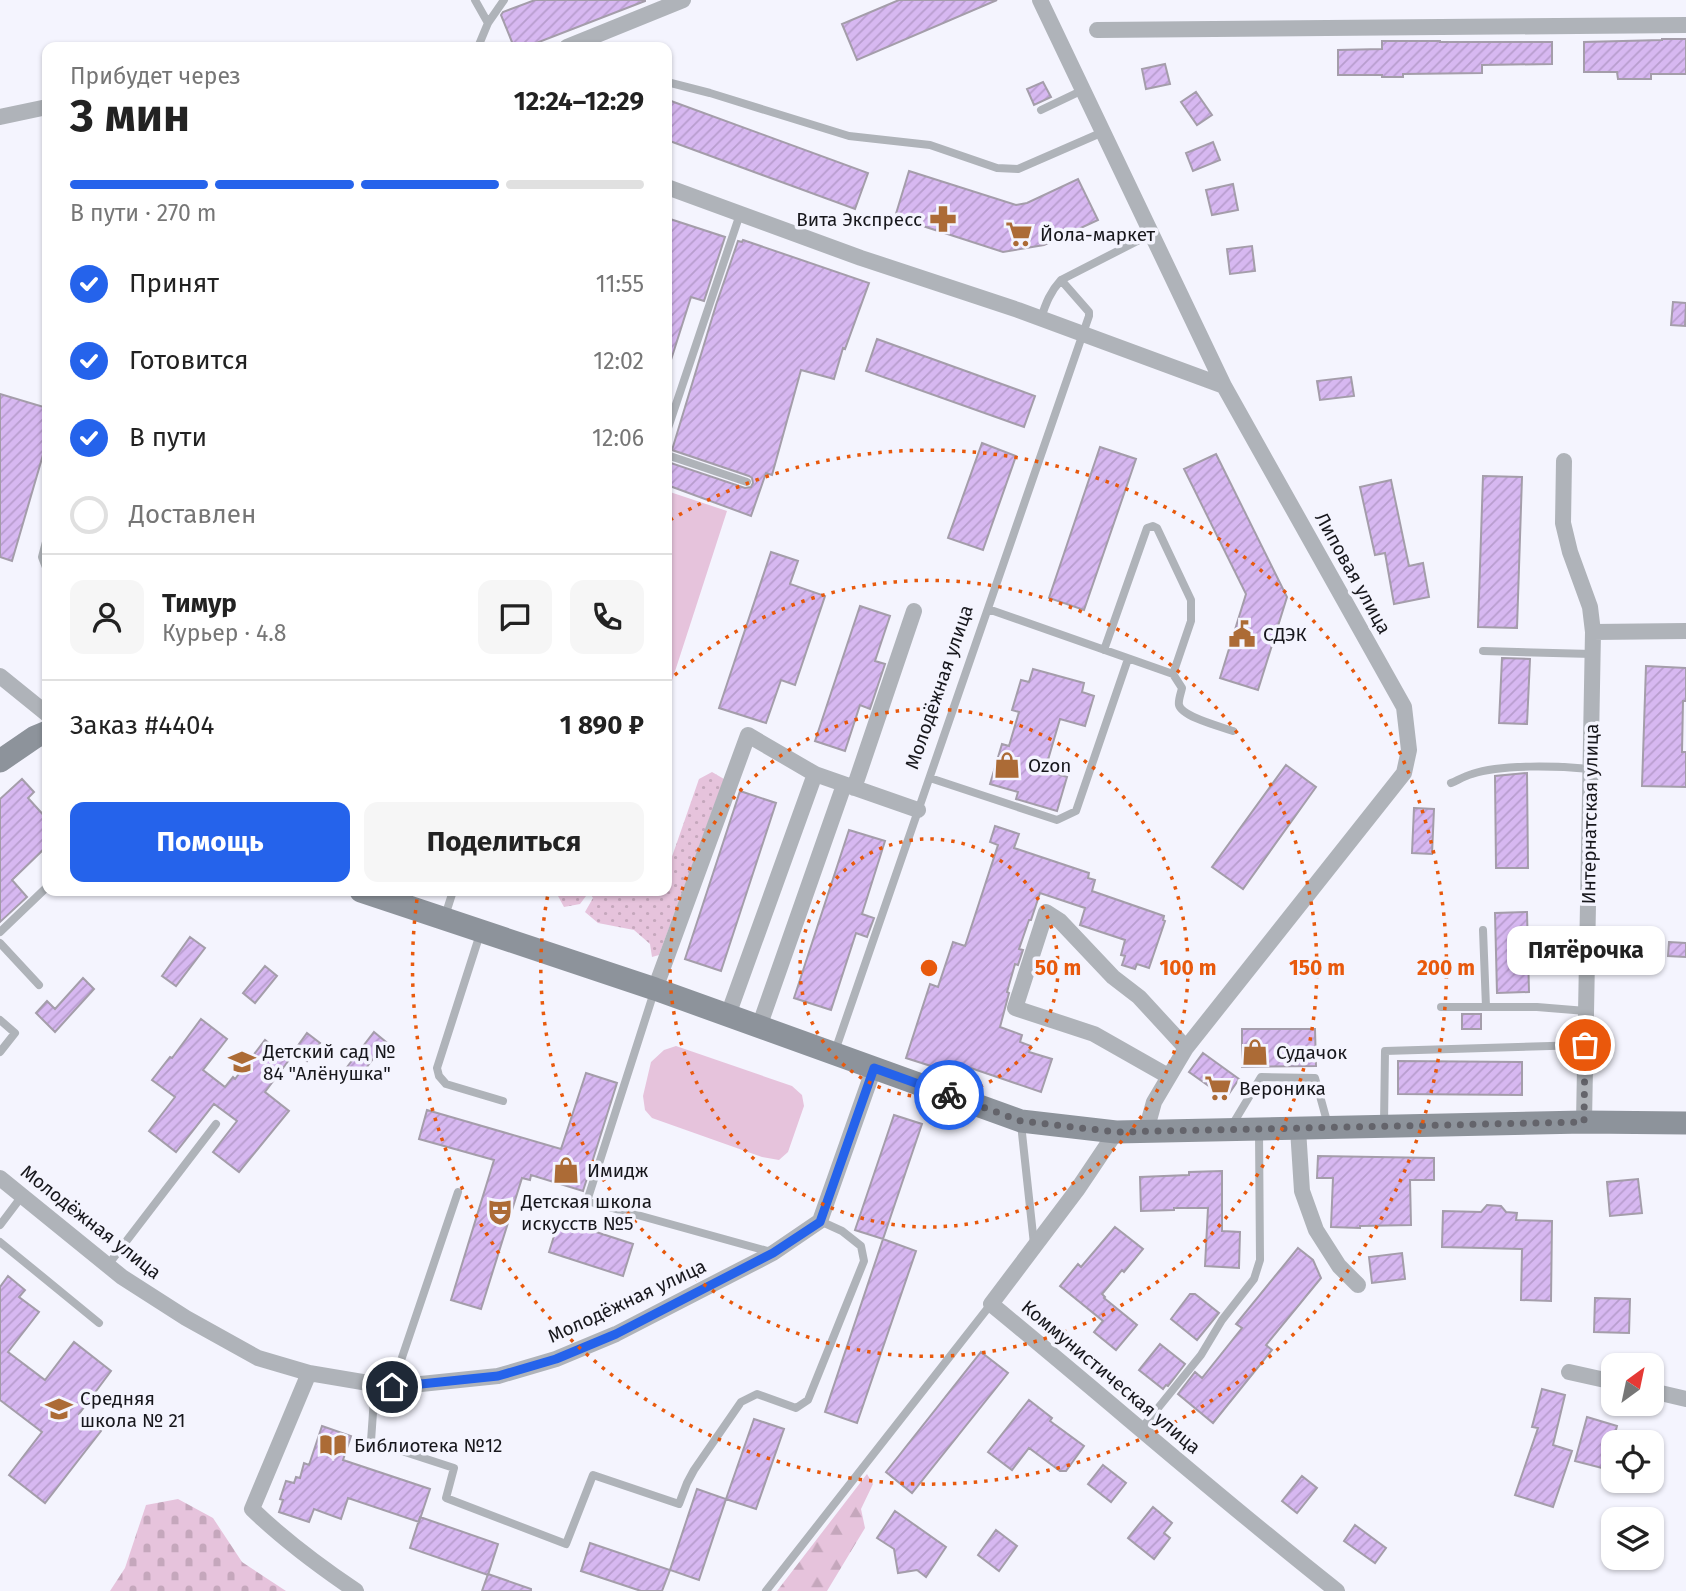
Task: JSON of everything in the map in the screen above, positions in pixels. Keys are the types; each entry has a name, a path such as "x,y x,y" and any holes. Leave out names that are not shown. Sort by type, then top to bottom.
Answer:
{"street":[{"path":"579,42 683,0"},
{"name":"Липовая улица","path":"1040,0 1224,386 1404,707 1409,750 1404,773 1186,1048 1154,1102 1146,1131"},
{"path":"1097,30 1686,25"},
{"path":"0,117 42,108"},
{"path":"672,189 861,258 1084,333 1224,386"},
{"name":"Интернатская улица","path":"1564,461 1563,523 1570,552 1590,607 1593,632 1584,1122"},
{"path":"759,1027 914,611"},
{"path":"1593,632 1686,631"},
{"path":"0,676 42,710"},
{"path":"0,761 42,734"},
{"path":"655,989 748,735 815,774 918,810"},
{"path":"727,1015 815,774"},
{"path":"376,896 655,989 1021,1121 1116,1132 1584,1122 1686,1124"},
{"path":"1168,1076 1094,1034 1015,1008 1046,912 1060,921 1113,978 1139,997 1186,1048"},
{"path":"820,1222 874,1068"},
{"path":"1298,1129 1302,1191 1316,1230 1339,1266 1358,1285"},
{"name":"Коммунистическая улица","path":"1116,1132 1077,1190 991,1304 1337,1591"},
{"name":"Молодёжная улица","path":"0,1178 122,1277 186,1318 258,1358 309,1373 392,1387 498,1376 556,1359 616,1334 773,1253 820,1222"},
{"path":"1569,1372 1601,1379"},
{"path":"309,1373 252,1508 316,1564 356,1591"},
{"path":"1664,1394 1686,1399"}],"lane":[{"path":"475,0 488,23"},
{"path":"480,42 488,23 504,0"},
{"path":"672,83 849,136 930,145 997,168 1018,169 1103,132"},
{"path":"1041,110 1083,90"},
{"path":"672,416 740,214"},
{"path":"1041,318 1048,298 1061,280 1151,234"},
{"path":"1061,280 1089,312 1084,333"},
{"name":"Молодёжная улица","path":"834,1054 1084,333"},
{"path":"672,457 747,482"},
{"path":"1104,650 1147,528 1153,526 1157,528 1191,600 1191,621 1173,674"},
{"path":"988,609 1173,674 1182,688 1178,703 1181,710 1233,731"},
{"path":"1483,651 1592,654"},
{"path":"930,778 1058,820 1076,811 1128,659"},
{"path":"1451,783 1473,773 1496,769 1562,766 1590,769"},
{"path":"0,932 42,892"},
{"path":"444,918 451,896"},
{"path":"1483,930 1486,1007"},
{"path":"480,931 438,1068 439,1076 446,1084 503,1101"},
{"path":"0,943 40,985"},
{"path":"655,989 587,1201 773,1253"},
{"path":"1441,1007 1538,1007 1586,1011"},
{"path":"0,1020 15,1033 0,1052"},
{"path":"1384,1127 1385,1051 1585,1045"},
{"path":"1230,1130 1261,1077 1315,1077 1329,1128"},
{"path":"1021,1121 1034,1247"},
{"path":"108,1265 216,1124"},
{"path":"1141,1429 1201,1355 1222,1320 1254,1279 1260,1261 1259,1129"},
{"path":"392,1387 458,1192"},
{"path":"0,1225 22,1196"},
{"path":"375,1384 371,1441 454,1468 446,1498 566,1544 593,1475 679,1504 694,1470 741,1402 757,1394 796,1408 808,1400 864,1261 860,1246 842,1231 820,1222"},
{"path":"0,1242 99,1323"},
{"path":"765,1591 991,1304"}],"green space":[{"path":"672,493 727,511 672,681"},
{"path":"712,772 724,779 659,955 652,957 650,944 634,930 598,923 585,912 592,896 672,896 672,857 699,779"},
{"path":"558,896 586,896 580,904 564,907"},
{"path":"676,1046 792,1086 802,1095 804,1106 788,1152 779,1160 762,1157 652,1118 645,1110 643,1096 651,1062 664,1050"},
{"path":"867,1474 873,1484 861,1509 865,1528 827,1591 777,1591"},
{"path":"178,1499 213,1518 242,1562 286,1591 110,1591 125,1568 146,1505"}],"building":[{"path":"535,0 645,0 539,42 512,42 501,15"},
{"path":"899,0 997,0 857,60 842,24"},
{"path":"1686,39 1686,74 1651,74 1651,79 1618,79 1617,72 1584,72 1584,42"},
{"path":"1382,41 1552,42 1552,64 1482,65 1482,73 1403,74 1403,77 1338,75 1338,50 1382,49"},
{"path":"1165,64 1170,84 1146,89 1142,69"},
{"path":"1043,82 1051,97 1034,105 1027,89"},
{"path":"1196,92 1212,115 1197,125 1181,102"},
{"path":"672,101 868,173 855,209 672,142"},
{"path":"1213,142 1220,160 1193,171 1186,153"},
{"path":"909,171 1016,205 1027,203 1078,179 1098,220 1044,245 1003,252 895,217"},
{"path":"1233,184 1238,210 1212,215 1206,190"},
{"path":"672,220 725,237 704,301 691,297 672,357"},
{"path":"743,240 869,283 845,349 843,348 834,379 801,370 772,475 766,473 751,516 672,487 672,463 745,488 751,487 753,483 749,476 672,450 716,305 738,241"},
{"path":"1252,246 1255,271 1230,274 1227,249"},
{"path":"1673,302 1686,303 1685,326 1671,325"},
{"path":"877,339 1035,396 1024,427 866,371"},
{"path":"1351,377 1354,396 1320,400 1317,381"},
{"path":"0,394 42,407 42,458 12,561 0,557"},
{"path":"982,443 1016,456 983,550 948,538"},
{"path":"1100,447 1136,459 1084,610 1049,598"},
{"path":"1216,454 1287,597 1258,690 1220,678 1246,594 1184,469"},
{"path":"1483,476 1522,477 1517,628 1478,627"},
{"path":"1391,480 1409,566 1423,563 1429,597 1394,604 1385,553 1375,555 1360,487"},
{"path":"771,552 798,561 790,584 825,596 795,685 781,680 766,723 719,708"},
{"path":"860,606 890,616 875,661 885,664 870,709 860,705 845,751 815,741"},
{"path":"1502,658 1530,659 1527,724 1499,723"},
{"path":"1646,666 1686,668 1682,752 1686,752 1686,787 1642,786"},
{"path":"1033,669 1084,683 1082,692 1094,696 1085,726 1060,719 1045,770 1067,777 1057,811 1016,799 1018,792 990,784 1002,744 1009,746 1019,712 1012,710 1021,680 1029,682"},
{"path":"1286,765 1316,787 1243,889 1212,867"},
{"path":"1527,773 1528,868 1496,868 1495,776"},
{"path":"22,779 34,792 28,798 42,813 42,851 12,880 27,897 0,922 0,799"},
{"path":"740,791 776,803 721,971 685,959"},
{"path":"1414,808 1434,809 1432,854 1412,853"},
{"path":"995,826 1019,834 1014,848 1089,873 1088,878 1095,880 1092,891 1164,916 1165,921 1149,968 1137,964 1135,969 1122,965 1125,956 1121,955 1125,940 1080,925 1085,908 1040,893 1019,949 1023,950 1018,965 1015,964 1000,1027 1022,1035 1020,1042 1031,1046 1029,1052 1052,1059 1041,1092 962,1065 959,1075 906,1058 930,984 938,987 953,942 965,946 998,845 990,842"},
{"path":"849,830 885,841 862,914 874,918 867,937 856,933 831,1010 794,998"},
{"path":"1527,912 1529,992 1497,993 1495,913"},
{"path":"190,937 205,948 176,986 162,976"},
{"path":"1669,942 1686,943 1686,957 1668,956"},
{"path":"265,966 277,976 255,1003 243,993"},
{"path":"83,978 94,989 55,1032 36,1013 47,1001 55,1009"},
{"path":"1462,1014 1481,1014 1481,1029 1462,1029"},
{"path":"201,1019 227,1039 203,1070 225,1087 233,1077 235,1079 265,1040 289,1060 265,1092 289,1111 239,1172 213,1152 237,1121 214,1104 176,1152 149,1131 175,1097 152,1080"},
{"path":"1242,1029 1315,1029 1316,1066 1242,1067"},
{"path":"374,1032 386,1042 356,1081 344,1071"},
{"path":"307,1033 320,1043 307,1061 294,1051"},
{"path":"1203,1053 1239,1079 1226,1098 1189,1072"},
{"path":"1398,1061 1522,1062 1522,1095 1398,1094"},
{"path":"586,1073 617,1083 583,1191 531,1175 530,1180 522,1178 481,1309 451,1300 494,1160 419,1139 427,1110 561,1149"},
{"path":"894,1115 922,1124 883,1239 855,1230"},
{"path":"1318,1156 1434,1158 1434,1180 1410,1180 1411,1225 1331,1227 1333,1178 1317,1178"},
{"path":"1222,1171 1222,1231 1240,1232 1239,1268 1205,1266 1208,1208 1141,1211 1140,1177"},
{"path":"1638,1179 1642,1213 1610,1216 1607,1182"},
{"path":"1487,1205 1501,1206 1506,1212 1517,1213 1516,1220 1552,1221 1551,1301 1521,1300 1522,1249 1442,1247 1443,1211 1481,1212"},
{"path":"559,1220 633,1244 623,1276 549,1252"},
{"path":"1115,1227 1143,1249 1102,1294 1137,1325 1116,1350 1094,1332 1103,1321 1060,1286 1078,1264 1081,1267"},
{"path":"883,1239 916,1251 857,1423 825,1412"},
{"path":"1298,1248 1313,1260 1321,1278 1266,1345 1272,1350 1213,1423 1178,1394 1195,1372 1202,1378 1242,1328 1236,1324"},
{"path":"1402,1253 1405,1279 1372,1283 1369,1257"},
{"path":"8,1276 25,1290 19,1297 39,1312 8,1352 45,1380 74,1342 111,1371 79,1414 101,1431 45,1503 9,1475 42,1432 0,1400 0,1287"},
{"path":"1190,1294 1195,1294 1219,1313 1197,1340 1171,1319"},
{"path":"1595,1298 1630,1299 1629,1333 1594,1332"},
{"path":"1160,1344 1185,1364 1163,1389 1139,1370"},
{"path":"981,1352 1008,1373 912,1493 886,1472"},
{"path":"1542,1389 1565,1395 1553,1445 1572,1451 1553,1507 1515,1495 1538,1428 1532,1427"},
{"path":"1029,1400 1052,1418 1050,1421 1084,1446 1066,1471 1060,1471 1029,1448 1012,1470 988,1452"},
{"path":"1587,1417 1617,1426 1616,1430 1601,1430 1601,1468 1575,1461"},
{"path":"754,1419 784,1429 756,1509 726,1499"},
{"path":"322,1426 351,1436 343,1460 430,1489 419,1522 348,1498 341,1519 314,1509 309,1522 279,1512 286,1481 294,1483 296,1477 300,1478 304,1463 309,1465"},
{"path":"1103,1465 1126,1483 1111,1502 1088,1484"},
{"path":"1302,1476 1317,1488 1297,1513 1282,1501"},
{"path":"697,1489 726,1499 699,1580 670,1570"},
{"path":"1153,1507 1172,1523 1164,1533 1170,1538 1154,1559 1128,1538"},
{"path":"895,1511 946,1547 926,1577 917,1570 898,1573 894,1549 877,1538"},
{"path":"420,1517 498,1544 488,1575 410,1548"},
{"path":"1355,1525 1386,1548 1375,1563 1344,1541"},
{"path":"996,1530 1017,1546 999,1571 978,1555"},
{"path":"590,1543 670,1570 662,1591 641,1591 581,1571"},
{"path":"488,1574 531,1589 531,1591 482,1591"}],"way so far":[{"path":"949,1095 1021,1121 1116,1132 1584,1122 1585,1045"}],"place":[{"name":"Вита Экспресс","path":"943,219"},
{"name":"Йола-маркет","path":"1019,234"},
{"name":"СДЭК","path":"1242,634"},
{"name":"Ozon","path":"1007,765"},
{"name":"Пятёрочка","path":"1585,1045"},
{"name":"Судачок","path":"1255,1052"},
{"name":"Детский сад № 84 \"Алёнушка\"","path":"242,1062"},
{"name":"Вероника","path":"1218,1088"},
{"name":"Имидж","path":"566,1170"},
{"name":"Детская школа искусств №5","path":"500,1212"},
{"name":"Средняя школа № 21","path":"59,1409"},
{"name":"Библиотека №12","path":"333,1445"}],"route":[{"path":"392,1387 498,1376 556,1359 616,1334 773,1253 820,1222 874,1068 949,1095"}]}
